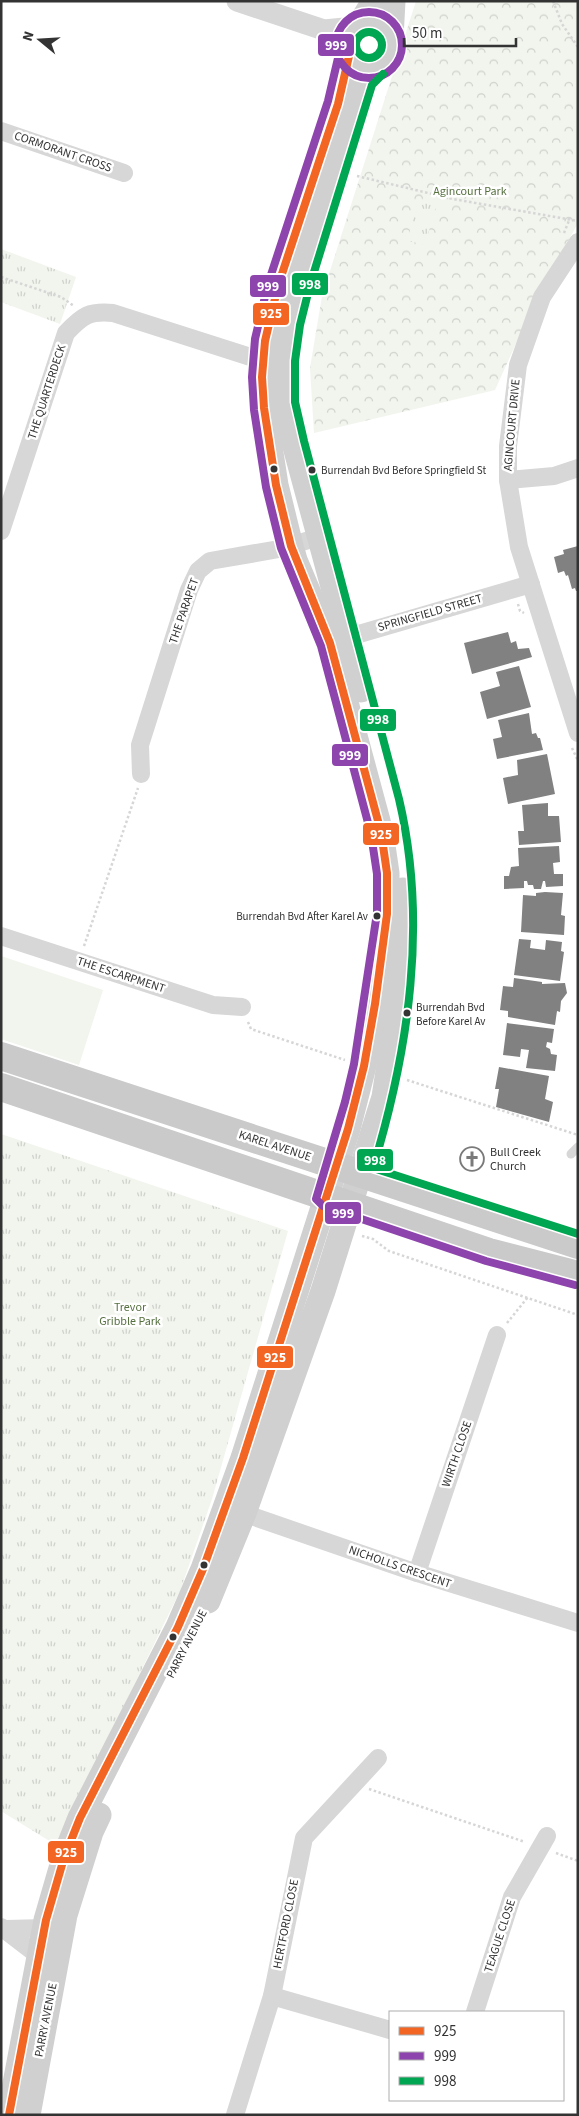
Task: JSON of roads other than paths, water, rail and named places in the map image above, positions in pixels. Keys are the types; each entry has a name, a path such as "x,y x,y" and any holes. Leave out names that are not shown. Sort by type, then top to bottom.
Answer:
{"main road":[{"path":"339,640 319,537 274,360 269,321 278,286 338,104 352,39 374,1"},
{"path":"339,640 295,560 276,485 264,408 274,360 290,323 300,282 363,79 382,64 390,54 393,1"},
{"path":"352,39 377,24 387,30 391,38"},
{"path":"352,39 355,64 362,67 376,67"},
{"name":"PARRY AVENUE","path":"28,2115 53,1930 73,1887 91,1832 198,1622 234,1510 323,1290 338,1201 348,1170 384,1097 404,968 403,899 399,851 386,789 339,640"},
{"name":"KAREL AVENUE","path":"1,1056 578,1245"},
{"path":"1,1087 489,1252 578,1275"},
{"name":"PARRY AVENUE","path":"9,2115 48,1958"}],"street":[{"path":"237,1 352,39"},
{"name":"CORMORANT CROSS","path":"1,131 124,173"},
{"name":"AGINCOURT DRIVE","path":"578,242 542,297 518,365 508,446 508,480 519,547 578,733"},
{"name":"THE QUARTERDECK","path":"1,532 66,333 82,316 98,312 113,313 274,360"},
{"path":"508,480 554,476 578,468"},
{"name":"THE PARAPET","path":"141,774 140,745 189,590 198,571 210,562 291,546 319,537"},
{"name":"SPRINGFIELD STREET","path":"339,640 531,584"},
{"name":"THE ESCARPMENT","path":"1,936 213,1005 242,1007"},
{"name":"WIRTH CLOSE","path":"417,1574 497,1335"},
{"name":"NICHOLLS CRESCENT","path":"234,1510 417,1574 578,1623"},
{"name":"HERTFORD CLOSE","path":"235,2115 272,1996 304,1838 378,1758"},
{"name":"TEAGUE CLOSE","path":"474,2011 512,1897 544,1842"},
{"path":"4,1928 53,1930"},
{"path":"4,1928 48,1958"},
{"path":"272,1996 389,2030"}],"lane":[{"path":"571,1154 578,1146"}],"place":[{"name":"Burrendah Bvd Before Springfield St","path":"312,470"},
{"name":"Burrendah Bvd After Karel Av","path":"377,916"},
{"name":"Burrendah Bvd Before Karel Av","path":"407,1013"},
{"name":"Bull Creek Church","path":"472,1159"}],"park label":[{"name":"Agincourt Park","path":"470,191"},
{"name":"Trevor Gribble Park","path":"130,1314"}]}
